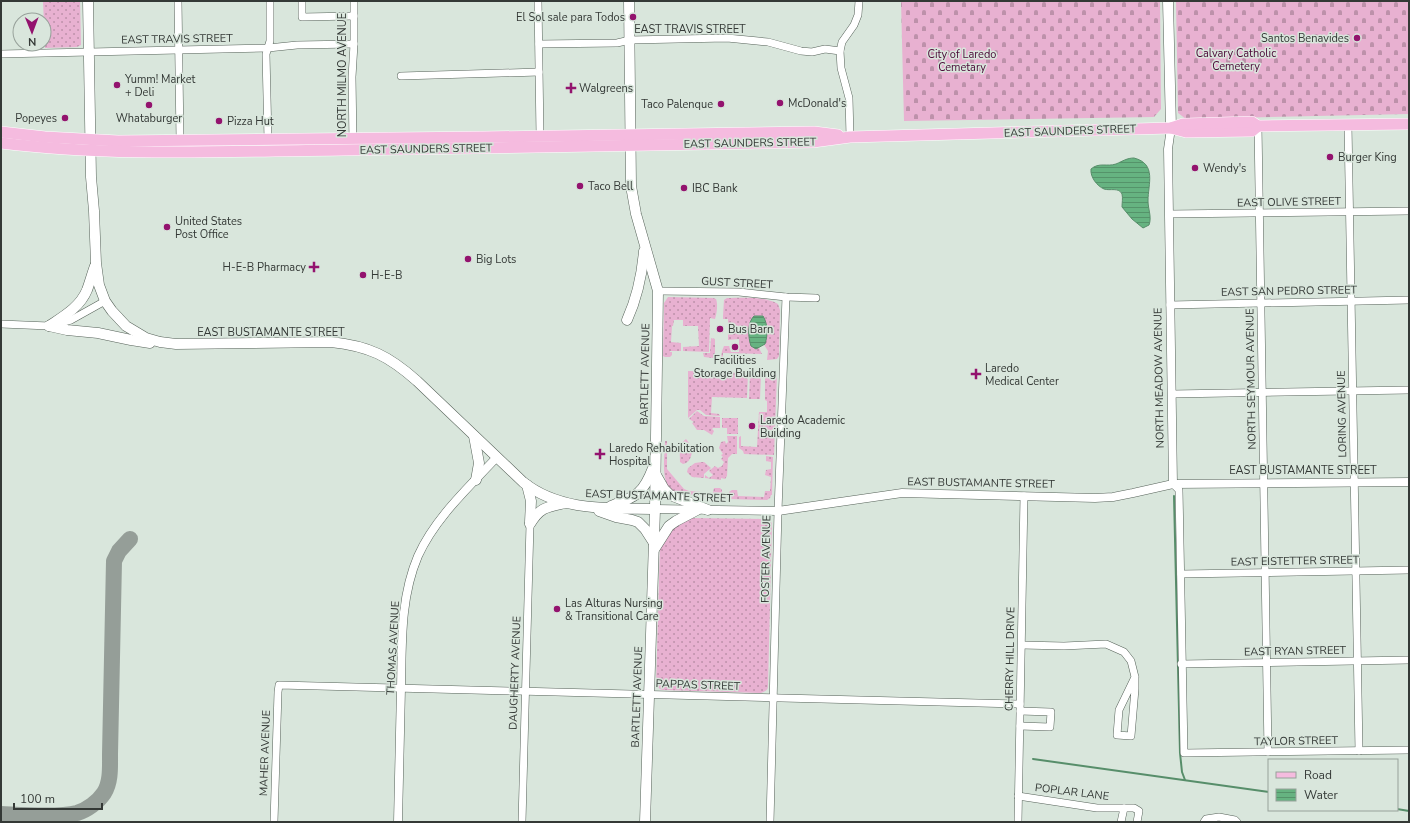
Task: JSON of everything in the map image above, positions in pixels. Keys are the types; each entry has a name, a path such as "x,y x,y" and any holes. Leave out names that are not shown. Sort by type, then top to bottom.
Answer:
{"main road":[{"name":"EAST BUSTAMANTE STREET","path":"88,1 91,177 97,277 105,301 126,326 141,335 160,342 176,344 331,342 364,347 382,355 400,366 527,485 542,494 567,503 589,507 655,509"},
{"name":"BARTLETT AVENUE","path":"629,1 630,186 636,214 658,291 655,509 645,822"},
{"name":"NORTH MEADOW AVENUE","path":"1168,1 1170,128"},
{"name":"EAST SAUNDERS STREET","path":"1,143 51,148 180,140 286,139 353,144 447,148 814,132 850,137 1170,128 1186,132 1252,131 1258,126 1409,124"},
{"name":"EAST SAUNDERS STREET","path":"1,132 45,137 90,146 207,151 484,137 540,136 630,140"},
{"path":"447,148 452,144 476,142 484,137"},
{"path":"207,151 213,145 278,144 286,139"},
{"path":"627,320 637,293 643,265 645,246"},
{"path":"49,326 67,314 79,303 87,290 96,263"},
{"path":"49,326 139,341 160,342"},
{"path":"474,436 479,462 476,480"},
{"path":"605,508 630,498 640,492 647,484 655,462"},
{"path":"655,474 663,488 670,495 708,510"},
{"path":"527,485 531,501 530,524"},
{"path":"530,524 536,514 542,509 567,503"},
{"path":"589,507 616,517 638,522 645,529 654,546 671,524 697,510"}],"street":[{"path":"178,1 180,140"},
{"path":"268,140 266,54 270,41 270,1"},
{"path":"302,1 302,17 354,16"},
{"name":"NORTH MILMO AVENUE","path":"353,144 352,77 354,1"},
{"path":"538,1 540,136"},
{"path":"850,137 849,98 841,68 840,51 842,42 856,20 859,1"},
{"name":"EAST TRAVIS STREET","path":"539,44 617,43 630,40 727,38 768,42 801,51 840,51"},
{"name":"EAST TRAVIS STREET","path":"1,54 268,48 297,45 354,44"},
{"path":"401,76 539,72"},
{"name":"LORING AVENUE","path":"1348,125 1358,751"},
{"name":"NORTH SEYMOUR AVENUE","path":"1258,126 1268,752"},
{"name":"NORTH MEADOW AVENUE","path":"1170,128 1168,149 1173,484 1179,490 1181,664 1184,753"},
{"name":"EAST OLIVE STREET","path":"1169,214 1409,211"},
{"name":"GUST STREET","path":"658,291 739,292 786,297 816,298"},
{"name":"FOSTER AVENUE","path":"770,822 778,511 786,297"},
{"name":"EAST SAN PEDRO STREET","path":"1170,304 1409,300"},
{"path":"1,324 49,326 71,320 105,301"},
{"path":"1172,394 1409,390"},
{"name":"THOMAS AVENUE","path":"398,822 403,632 406,596 411,577 418,556 444,515 498,457"},
{"name":"EAST BUSTAMANTE STREET","path":"655,509 778,511 902,493 1095,498 1113,497 1173,484 1409,482"},
{"name":"CHERRY HILL DRIVE","path":"1018,822 1024,496"},
{"name":"DAUGHERTY AVENUE","path":"522,822 530,524"},
{"name":"EAST EISTETTER STREET","path":"1180,574 1409,570"},
{"path":"1022,645 1064,646 1106,644 1124,652 1131,661 1135,676 1135,689 1131,736 1117,735 1119,710 1135,676"},
{"name":"EAST RYAN STREET","path":"1181,664 1409,660"},
{"name":"PAPPAS STREET","path":"280,685 773,698 1020,707 1051,712 1050,727 1020,726"},
{"name":"MAHER AVENUE","path":"274,822 278,692 280,685"},
{"name":"TAYLOR STREET","path":"1184,753 1409,750"},
{"name":"POPLAR LANE","path":"1018,796 1097,808 1134,808 1139,811 1137,822"},
{"path":"1121,822 1124,808"},
{"path":"1204,822 1206,819 1219,817 1235,820 1237,822"}],"green space":[{"path":"43,1 80,1 81,45 77,47 52,48 52,12 43,12"},
{"name":"City of Laredo Cemetary","path":"901,1 1160,1 1161,109 1154,117 904,121"},
{"name":"Calvary Catholic Cemetery","path":"1176,1 1409,1 1409,114 1186,119 1178,113"},
{"path":"668,297 716,299 717,309 715,319 710,318 709,352 683,351 683,347 699,346 698,326 683,326 683,320 674,320 671,342 681,343 681,351 670,351 672,352 672,355 670,357 663,356 664,303"},
{"path":"727,298 760,299 772,301 778,304 780,310 779,356 777,359 767,360 768,351 763,343 758,346 762,354 723,353 723,358 721,359 724,346 729,346 731,352 739,352 739,339 728,340 728,319 723,319 724,300"},
{"path":"711,338 715,339 715,356 713,358 704,357 703,353 710,353"},
{"path":"688,371 748,373 747,398 712,397 711,413 719,414 720,416 706,415 700,410 697,410 688,418"},
{"path":"750,373 761,374 760,399 749,399"},
{"path":"765,374 777,374 774,455 744,454 739,448 739,437 741,436 741,446 757,447 759,412 767,412 767,401 765,400"},
{"path":"697,411 704,416 720,417 720,428 713,428 712,429 714,431 712,435 704,430 697,430 692,423 694,422 689,419"},
{"path":"722,418 738,418 738,434 727,434 727,428 722,428"},
{"path":"727,436 737,436 737,454 732,454 728,458 727,476 725,479 721,478 721,480 705,478 705,475 709,478 713,475 709,471 715,466 718,468 722,466 724,462 721,459 723,457 721,455 723,454 719,448 721,442 725,441 726,444 728,442"},
{"path":"686,439 692,452 689,460 683,464 680,462 680,449 683,441"},
{"path":"665,441 667,441 667,469 684,489 689,491 713,493 714,488 720,488 722,490 722,499 678,494 671,489 667,484 664,470"},
{"path":"766,456 773,457 772,495 770,498 767,500 729,499 729,492 732,490 737,490 738,496 764,497 765,491 770,491 771,477 765,475 766,470 771,469 771,462 766,461"},
{"path":"704,462 711,468 704,474 704,478 692,477 687,472 688,468 695,463"},
{"path":"690,518 766,519 772,523 768,686 765,691 761,693 663,690 656,686 660,546 664,535"}],"water":[{"path":"1134,158 1146,165 1150,175 1148,201 1150,222 1149,225 1143,228 1132,219 1122,207 1121,192 1101,188 1094,181 1091,172 1091,169 1100,165 1113,165 1127,159"},
{"path":"754,316 763,316 766,322 767,330 765,344 756,349 751,346 749,338 749,326"}],"waterway":[{"path":"1174,496 1180,753 1182,772 1185,780"},
{"path":"1033,759 1268,792"},
{"path":"1398,809 1409,811"}],"taxiway":[{"path":"1,814 50,816 69,815 85,810 102,796 106,789 110,769 114,561 119,551 130,539"}],"place":[{"name":"El Sol sale para Todos","path":"633,17"},
{"name":"Santos Benavides","path":"1357,38"},
{"name":"Yumm! Market + Deli","path":"117,85"},
{"name":"Walgreens","path":"571,88"},
{"name":"McDonald's","path":"780,103"},
{"name":"Taco Palenque","path":"721,104"},
{"name":"Whataburger","path":"149,105"},
{"name":"Popeyes","path":"65,118"},
{"name":"Pizza Hut","path":"219,121"},
{"name":"Burger King","path":"1330,157"},
{"name":"Wendy's","path":"1195,168"},
{"name":"Taco Bell","path":"580,186"},
{"name":"IBC Bank","path":"684,188"},
{"name":"United States Post Office","path":"167,227"},
{"name":"Big Lots","path":"468,259"},
{"name":"H-E-B Pharmacy","path":"314,267"},
{"name":"H-E-B","path":"363,275"},
{"name":"Bus Barn","path":"720,329"},
{"name":"Facilities Storage Building","path":"735,347"},
{"name":"Laredo Medical Center","path":"976,374"},
{"name":"Laredo Academic Building","path":"752,426"},
{"name":"Laredo Rehabilitation Hospital","path":"600,454"},
{"name":"Las Alturas Nursing & Transitional Care","path":"557,609"}]}
